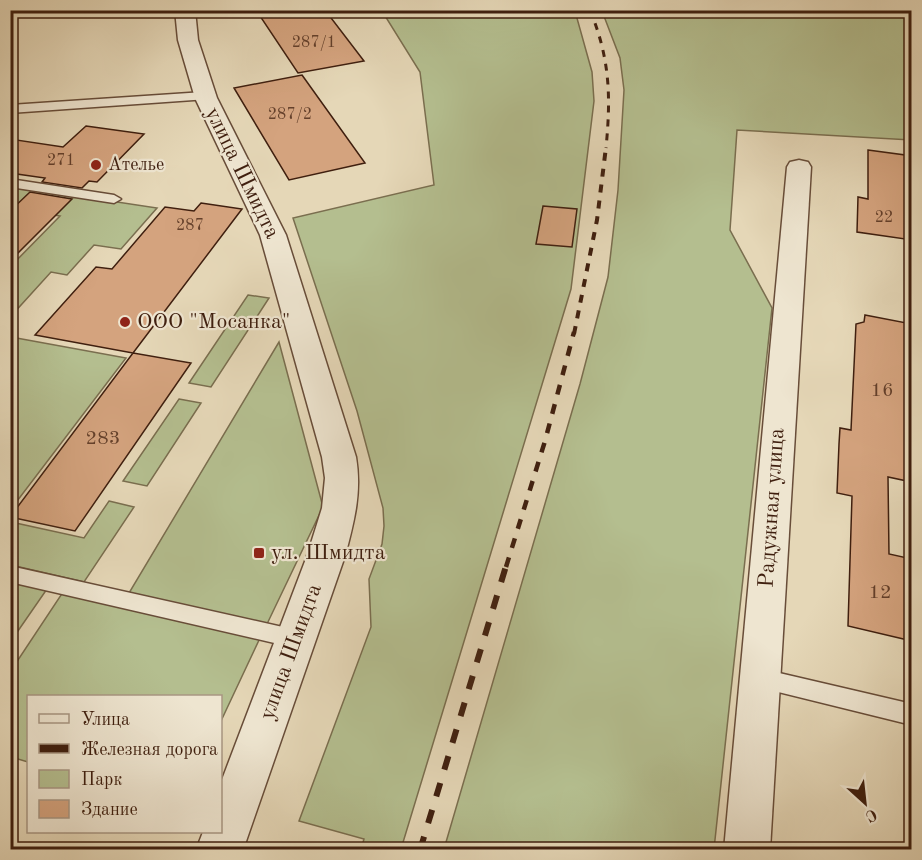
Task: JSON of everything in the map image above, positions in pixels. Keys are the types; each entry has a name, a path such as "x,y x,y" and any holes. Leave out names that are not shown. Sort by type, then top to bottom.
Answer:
{"street":[{"name":"улица Шмидта","path":"185,10 190,56 204,96 263,208 273,235 339,457 342,478 340,508 326,556 219,849"},
{"name":"Радужная улица","path":"747,849 762,679 764,619 799,167"}],"lane":[{"path":"10,109 204,96"},
{"path":"10,183 114,199"},
{"path":"10,574 296,639"},
{"path":"762,679 912,715"}],"green space":[{"path":"382,11 575,11 592,72 594,101 571,289 401,849 361,849 364,839 299,821 371,627 369,579 382,544 384,526 383,508 357,411 293,218 434,185 420,72"},
{"path":"602,11 911,11 911,140 737,130 730,230 772,308 714,849 444,849 580,384 608,277 618,190 624,90 620,58"},
{"path":"11,186 157,208 121,249 94,245 67,275 51,272 11,316 10,267 60,216 11,208"},
{"path":"248,295 269,298 211,387 189,383"},
{"path":"10,337 126,358 11,509"},
{"path":"279,342 323,507 267,624 129,593"},
{"path":"179,399 201,403 147,486 123,481"},
{"path":"109,501 134,507 84,582 11,565 11,522 84,538"},
{"path":"11,581 47,589 11,641"},
{"path":"63,592 260,638 222,719 222,695 27,695 27,762 11,757 10,672"}],"building":[{"path":"256,10 325,10 364,61 298,73"},
{"path":"302,75 365,163 289,180 234,88"},
{"path":"86,126 144,134 97,182 89,181 82,188 42,182 45,178 10,173 10,139 63,147"},
{"path":"868,150 905,155 905,163 912,164 912,240 857,232 858,197 868,199"},
{"path":"30,192 72,199 10,261 10,211"},
{"path":"201,203 242,209 133,353 35,335 96,267 112,269 165,207 194,211"},
{"path":"543,206 577,209 572,247 536,244"},
{"path":"865,315 912,324 912,423 906,422 907,481 888,477 889,554 912,559 912,641 848,626 852,496 837,493 839,444 840,428 851,430 856,324 864,322"},
{"path":"133,353 191,363 75,531 10,517"}],"railway":[{"path":"590,10 602,45 607,78 606,148"},
{"path":"574,334 597,220 606,147"},
{"path":"506,567 545,441 574,332"},
{"path":"420,850 506,566"}],"place":[{"name":"Ателье","path":"96,165"},
{"name":"ООО \"Мосанка\"","path":"125,322"},
{"name":"ул. Шмидта","path":"259,553"}]}
